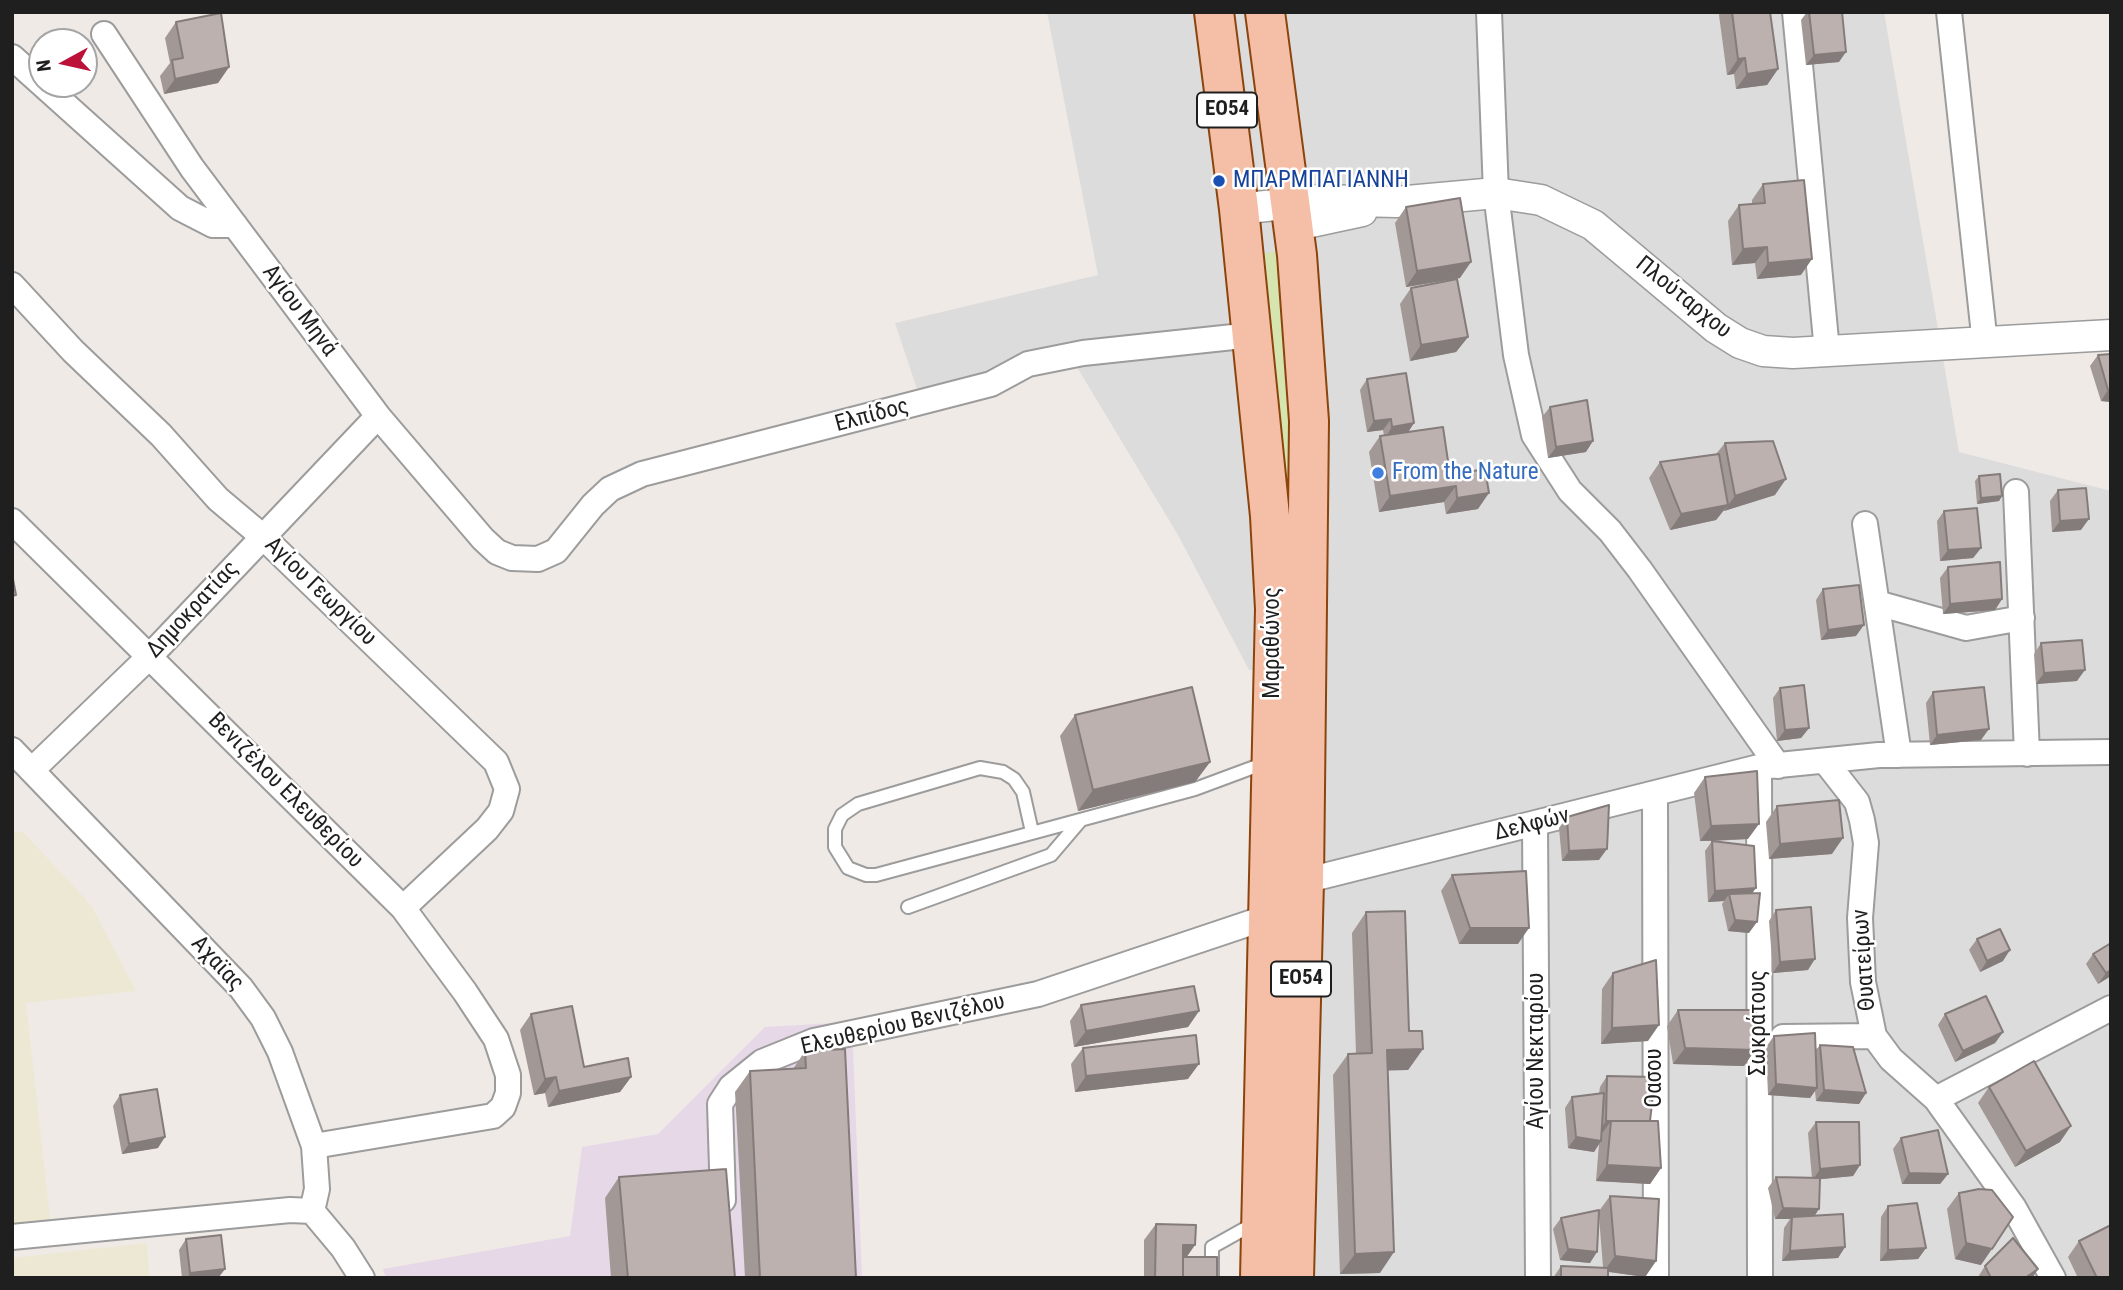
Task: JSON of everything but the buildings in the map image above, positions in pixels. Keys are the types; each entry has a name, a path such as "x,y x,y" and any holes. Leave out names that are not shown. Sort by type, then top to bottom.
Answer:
{"main road":[{"name":"Μαραθώνος","path":"1214,12 1273,211 1305,349 1310,461 1304,881 1294,1278"},
{"path":"1245,12 1273,211"},
{"name":"Μαραθώνος","path":"1260,1278 1272,760 1273,563 1252,335 1273,211 1265,12"}],"street":[{"path":"1489,12 1496,194 1516,355 1534,435 1570,491 1610,531 1640,570 1768,766"},
{"path":"1795,12 1827,351"},
{"path":"1949,12 1985,344"},
{"name":"Αγίου Μηνά","path":"104,34 192,168 378,416 491,547 505,556 522,560"},
{"path":"12,57 180,208 213,225 234,225"},
{"name":"Πλούταρχου","path":"1273,211 1335,199 1396,202 1496,194 1541,200 1581,217 1716,328 1740,343 1776,353 1985,344 2111,335"},
{"name":"Αγίου Γεωργίου","path":"12,285 73,351 161,435 218,499 261,536 484,748 503,775 506,796 495,820 404,908"},
{"name":"Ελπίδος","path":"522,560 538,559 556,551 593,505 610,489 642,474 991,384 1028,364 1083,353 1252,335"},
{"name":"Δημοκρατίας","path":"33,769 149,657 261,536 378,416"},
{"path":"2016,492 2027,754"},
{"name":"Βενιζέλου Ελευθερίου","path":"12,521 404,908 496,1039 508,1075 508,1093 499,1112 486,1118 314,1146"},
{"path":"1865,524 1899,755"},
{"path":"1877,603 1966,628 2022,618"},
{"name":"Αχαϊας","path":"12,750 248,996 276,1043 314,1146 319,1218"},
{"name":"Δελφών","path":"1304,881 1768,766 1899,755 2111,752"},
{"name":"Θυατείρων","path":"1825,761 1857,802 1864,831 1860,918 1863,982 1874,1036 1891,1059 1936,1099 2014,1208 2053,1278"},
{"name":"Σωκράτους","path":"1760,1278 1760,1036 1768,766"},
{"name":"Οασου","path":"1655,795 1656,1278"},
{"name":"Αγίου Νεκταρίου","path":"1535,825 1538,1278"},
{"name":"Ελευθερίου Βενιζέλου","path":"724,1225 720,1104 731,1087 762,1062 814,1041 1059,988 1268,917"},
{"path":"1936,1099 2107,1017"},
{"path":"1760,1036 1874,1036"},
{"path":"12,1237 290,1210 319,1218 362,1278"}],"lane":[{"path":"1032,832 1023,792 1014,779 1003,772 980,768 858,804 842,815 838,822 835,829 835,847 848,868 866,875 876,875 1195,789 1272,760"},
{"path":"908,907 1051,855 1080,821"},
{"path":"1212,1278 1212,1247 1261,1220"}],"shaded area":[{"path":"1047,12 1884,12 1959,452 2111,491 2111,1278 1311,1278 1322,670 1249,670 1178,535 1066,349 918,392 895,323 1098,275"},
{"path":"12,832 23,832 91,905 136,991 26,1003 51,1227 12,1230"},
{"path":"852,1022 862,1278 386,1278 383,1269 570,1236 582,1147 658,1134 765,1027"},
{"path":"147,1243 149,1278 12,1278 12,1258"}],"green space":[{"path":"1280,252 1290,331 1294,614 1262,254"}],"place":[{"name":"ΜΠΑΡΜΠΑΓΙΑΝΝΗ","path":"1219,181"},
{"name":"From the Nature","path":"1378,473"}]}
